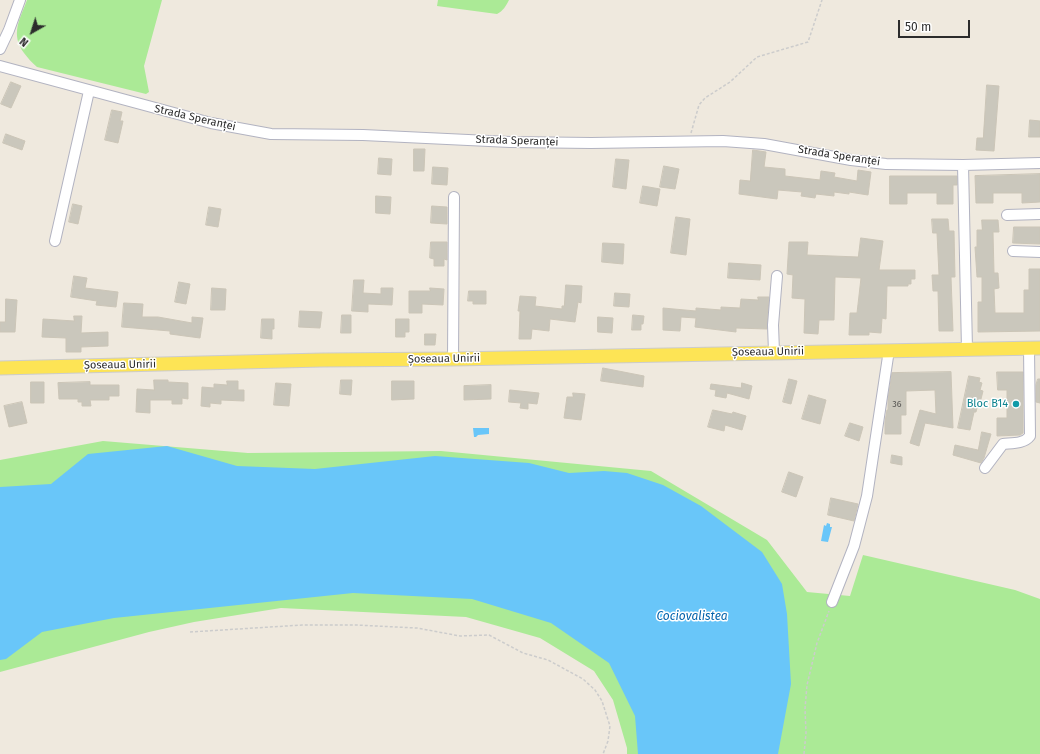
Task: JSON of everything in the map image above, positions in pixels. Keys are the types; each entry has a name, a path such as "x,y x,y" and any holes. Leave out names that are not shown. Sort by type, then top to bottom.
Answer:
{"main road":[{"name":"Șoseaua Unirii","path":"0,368 322,360 453,359 1035,348"}],"street":[{"path":"0,49 20,0"},
{"name":"Strada Speranței","path":"0,66 211,124 271,134 363,135 510,142 723,141 764,144 851,160 886,164 963,165 1040,163"},
{"path":"55,241 89,91"},
{"path":"963,165 967,349"},
{"path":"453,359 454,197"},
{"path":"1007,215 1040,214"},
{"path":"1013,251 1040,252"},
{"path":"774,352 773,325 777,276"},
{"name":"Șoseaua Unirii","path":"985,468 1003,444 1023,442 1030,436 1035,348"},
{"path":"832,602 854,546 867,496 888,350"}],"path":[{"path":"688,142 699,105 704,98 730,82 757,57 808,42 822,0"},
{"path":"804,754 807,685 817,643 832,602"},
{"path":"190,632 302,625 358,625 417,628 460,636 489,635 523,653 548,660 583,679 595,690 602,701 610,726 608,741 603,754"}],"green space":[{"path":"27,0 162,0 144,66 149,92 146,94 37,67 24,53 20,46 17,33 19,20"},
{"path":"438,0 509,0 504,8 497,14 437,6"},
{"name":"Cociovalistea","path":"103,441 248,453 441,451 651,471 767,540 807,592 850,596 863,555 1015,590 1040,599 1040,754 627,754 627,748 613,700 594,671 540,638 466,617 281,608 194,622 149,632 0,672 0,460"}],"water":[{"path":"473,428 489,428 489,434 474,437"},
{"name":"Cociovalistea","path":"167,446 237,466 315,469 435,456 529,463 569,473 604,471 627,473 663,485 701,506 762,552 782,584 787,614 791,684 778,754 638,754 635,716 609,663 551,623 472,599 353,593 114,618 42,632 6,659 0,660 0,487 51,484 88,454"},
{"path":"827,523 830,524 830,527 832,527 828,542 821,541 824,525 826,526"}],"building":[{"path":"11,82 21,86 11,108 1,104"},
{"path":"987,85 999,86 994,151 976,150 977,138 983,138"},
{"path":"112,110 122,112 120,121 123,121 118,143 105,140"},
{"path":"1030,120 1040,121 1040,137 1029,137"},
{"path":"6,134 25,141 22,150 3,143"},
{"path":"414,149 425,149 424,171 414,171"},
{"path":"753,150 766,152 764,167 785,169 785,176 820,180 821,171 835,173 834,177 857,181 858,170 871,172 868,195 849,192 849,194 834,192 834,196 816,194 815,198 801,196 802,192 778,190 777,199 739,194 740,180 750,181"},
{"path":"379,158 392,159 391,175 378,174"},
{"path":"616,159 629,160 626,189 613,187"},
{"path":"664,166 679,169 675,189 660,187"},
{"path":"433,167 448,168 447,185 432,184"},
{"path":"1040,174 1040,202 1022,203 1022,193 993,193 993,203 976,203 975,176"},
{"path":"890,176 957,176 957,185 953,185 953,204 937,204 937,193 907,193 907,204 890,204"},
{"path":"643,186 660,189 657,206 640,203"},
{"path":"376,196 391,197 390,214 376,213"},
{"path":"73,204 82,206 78,224 69,222"},
{"path":"432,206 447,207 447,224 431,223"},
{"path":"209,207 221,209 218,227 206,225"},
{"path":"676,217 690,219 686,255 671,253"},
{"path":"932,219 948,219 949,231 954,231 955,277 951,277 953,331 939,331 938,291 933,291 932,275 939,275 937,233 933,233"},
{"path":"982,220 998,220 999,232 993,232 994,273 998,273 999,288 994,289 995,313 1024,313 1024,290 1029,290 1029,269 1040,269 1040,331 978,332 978,302 982,302 982,277 977,277 975,247 977,247 977,230 982,230"},
{"path":"1014,227 1040,227 1040,244 1013,243"},
{"path":"861,238 883,241 879,270 915,270 915,279 911,279 911,284 908,284 908,286 887,286 886,319 882,318 881,333 869,332 869,335 849,335 850,313 857,313 861,278 835,277 834,320 819,320 818,334 804,333 805,299 792,298 793,275 787,274 789,242 808,242 807,255 858,257"},
{"path":"431,242 447,242 447,260 444,259 444,266 434,266 434,259 430,258"},
{"path":"603,243 624,244 623,264 602,262"},
{"path":"729,263 761,265 760,280 728,278"},
{"path":"74,276 87,278 85,288 118,292 116,307 96,305 97,301 71,297"},
{"path":"354,280 364,280 363,293 381,294 381,288 393,288 392,305 368,304 368,312 352,311"},
{"path":"179,282 190,284 186,304 175,302"},
{"path":"566,285 582,286 581,303 578,302 575,322 550,319 549,331 532,329 531,339 519,339 520,311 518,311 520,296 536,297 535,306 562,309 562,306 564,306"},
{"path":"212,288 226,289 225,310 211,310"},
{"path":"430,288 444,289 443,305 422,304 422,313 409,313 409,291 430,291"},
{"path":"469,291 486,291 486,304 473,304 473,301 468,301"},
{"path":"615,293 630,294 629,307 614,306"},
{"path":"758,297 769,297 767,329 736,328 736,332 695,327 696,318 681,317 680,331 663,330 663,308 696,311 696,308 721,310 721,307 740,308 741,299 758,300"},
{"path":"6,299 17,300 15,332 0,332 0,322 5,322"},
{"path":"124,303 143,304 142,317 158,317 192,323 192,317 203,318 200,338 170,334 170,331 122,327"},
{"path":"300,311 322,312 320,328 299,327"},
{"path":"342,315 351,315 351,333 341,333"},
{"path":"633,315 644,316 643,324 641,324 641,330 632,330"},
{"path":"74,316 82,316 81,333 108,332 108,346 81,347 81,352 66,352 66,338 42,337 43,319 74,321"},
{"path":"598,317 613,318 612,333 598,332"},
{"path":"262,319 274,319 272,339 261,338"},
{"path":"396,319 409,319 409,332 405,332 405,337 396,337"},
{"path":"425,334 436,334 435,345 425,345"},
{"path":"603,368 644,376 643,387 601,381"},
{"path":"951,372 953,428 925,423 919,446 910,443 920,410 936,414 935,390 906,391 906,415 901,415 901,434 885,434 885,422 888,410 892,373"},
{"name":"Bloc B14","path":"997,372 1023,372 1023,433 1020,435 997,436 997,418 1007,418 1007,390 998,390"},
{"path":"969,376 980,378 979,382 982,383 980,390 983,391 980,403 978,403 976,412 974,412 970,430 958,428"},
{"path":"789,379 797,381 791,404 783,402"},
{"path":"1038,379 1040,379 1040,403 1036,402 1036,385"},
{"path":"154,380 168,380 168,382 188,383 188,399 182,398 182,404 172,404 172,400 150,400 150,413 136,412 137,389 154,390"},
{"path":"341,380 352,380 351,395 340,394"},
{"path":"227,381 238,381 238,390 244,390 244,401 221,400 221,404 210,403 210,407 201,406 202,387 214,388 214,384 227,385"},
{"path":"392,381 414,381 414,399 392,400"},
{"path":"31,382 44,382 44,403 31,403"},
{"path":"90,382 90,385 119,385 119,396 109,396 109,400 90,400 91,406 82,406 82,402 78,402 78,399 59,399 58,383"},
{"path":"276,383 291,384 289,406 274,405"},
{"path":"742,383 752,386 749,399 727,393 726,398 715,396 716,390 710,389 711,384 741,388"},
{"path":"491,385 491,399 464,400 464,386"},
{"path":"510,390 539,393 537,404 528,403 528,409 520,408 521,403 509,402"},
{"path":"573,393 585,394 581,420 564,418 567,397 573,397"},
{"path":"809,395 826,400 820,424 802,419"},
{"path":"22,402 27,423 9,427 4,406"},
{"path":"713,410 732,414 733,412 746,416 742,430 725,425 724,431 708,427"},
{"path":"850,423 863,427 859,441 845,436"},
{"path":"982,432 991,434 984,458 981,463 953,455 955,445 978,450"},
{"path":"892,455 902,457 902,465 891,463"},
{"path":"789,472 803,477 796,497 782,492"},
{"path":"831,498 858,504 854,521 828,515"}],"place":[{"name":"Bloc B14","path":"1016,404"}]}
